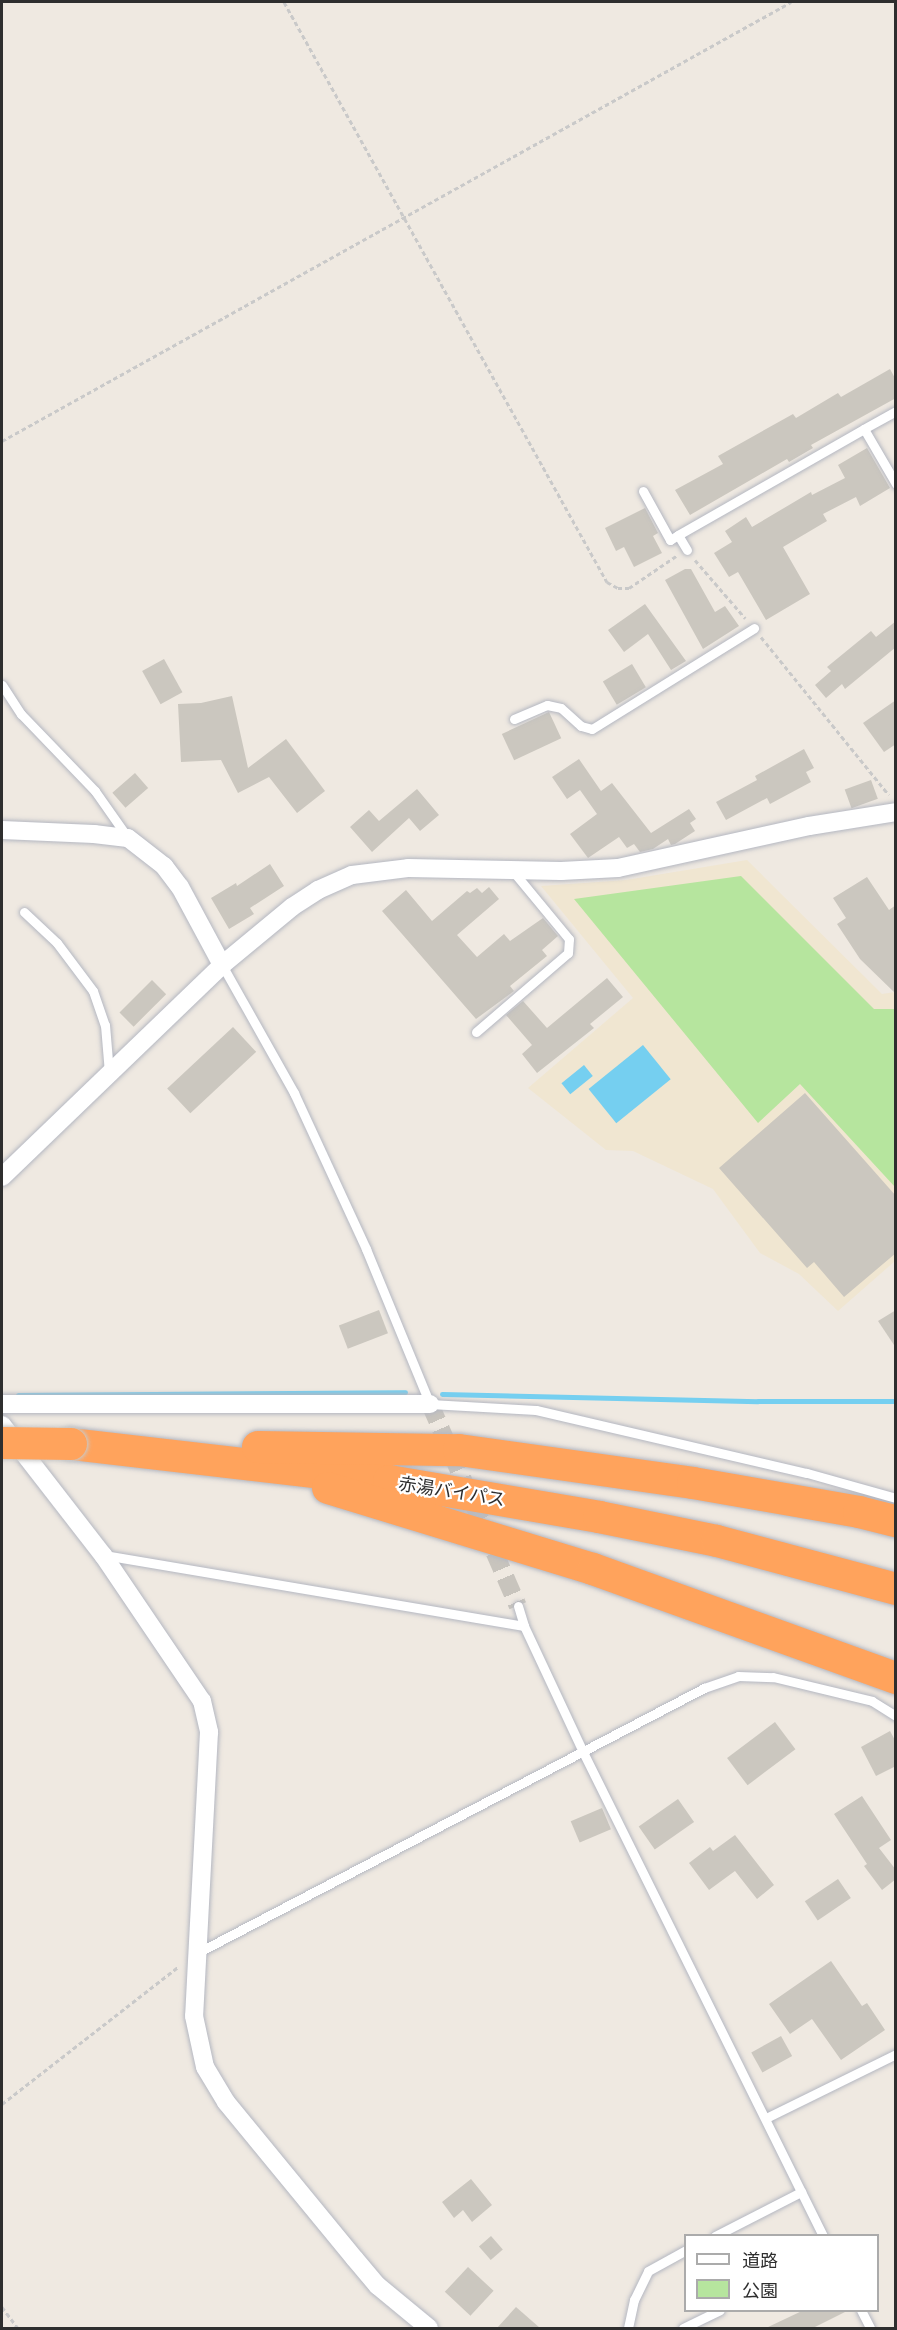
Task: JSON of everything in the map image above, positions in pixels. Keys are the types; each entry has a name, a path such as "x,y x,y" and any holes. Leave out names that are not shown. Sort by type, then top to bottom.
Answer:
{"highway":[{"name":"赤湯バイパス","path":"2,1443 71,1444 389,1481 599,1516 717,1542 896,1589"},
{"path":"71,1444 459,1450 693,1483 859,1512 896,1521"},
{"path":"244,1463 593,1569 896,1678"}],"street":[{"path":"2,1177 222,965 292,907 318,890 352,875 408,868 512,870 618,868 809,826 896,812"},
{"path":"2,830 94,834 128,838 156,858 180,887 222,965"},
{"path":"2,1404 430,1404"},
{"path":"2,1425 103,1555 202,1701 209,1731 194,2016 205,2067 226,2102 378,2286 429,2328"}],"lane":[{"path":"643,491 670,540 896,411"},
{"path":"864,429 896,484"},
{"path":"678,535 687,550"},
{"path":"514,719 547,705 561,708 581,726 592,729 754,628"},
{"path":"2,685 21,714 95,791 128,838"},
{"path":"476,1032 568,953 569,939 512,870"},
{"path":"24,912 57,943 93,992 105,1025 109,1073"},
{"path":"222,965 294,1094 366,1249 430,1404 537,1410 795,1470 896,1498"},
{"path":"103,1555 524,1626"},
{"path":"518,1606 524,1626 583,1752 822,2234"},
{"path":"199,1952 704,1688 738,1676 773,1677 872,1701 896,1716"},
{"path":"766,2118 896,2054"},
{"path":"717,2234 801,2192"},
{"path":"628,2328 634,2300 648,2271 684,2251"},
{"path":"683,2328 716,2312"},
{"path":"862,2312 870,2328"}],"path":[{"path":"284,2 607,582 618,588 630,588 650,572 687,550 754,628 896,804"},
{"path":"2,441 791,2"},
{"path":"2,2104 199,1952"},
{"path":"2,2307 18,2328"}],"shaded area":[{"path":"747,860 882,994 895,992 895,1261 838,1311 799,1274 760,1253 713,1189 633,1151 606,1150 528,1088 633,998 541,886 626,880"}],"green space":[{"path":"741,876 874,1009 895,1009 895,1187 800,1084 758,1123 574,899"}],"water":[{"path":"643,1045 671,1079 616,1123 589,1089"},
{"path":"584,1065 593,1076 570,1094 561,1083"}],"building":[{"path":"890,369 896,380 896,398 811,445 813,448 789,462 787,459 690,515 675,490 723,464 718,456 793,414 796,418 838,393 841,397"},
{"path":"867,448 890,488 860,506 856,497 823,514 827,521 783,547 810,594 766,620 738,572 729,577 714,553 732,542 725,531 746,517 752,527 811,492 812,495 845,478 838,465"},
{"path":"645,508 658,533 653,536 662,553 634,567 624,547 616,551 605,528"},
{"path":"685,569 691,569 715,612 725,606 739,626 703,649 665,580"},
{"path":"645,604 686,661 671,670 648,634 624,652 608,630"},
{"path":"896,621 896,647 845,689 842,684 826,698 815,685 831,671 827,667 871,631 876,637"},
{"path":"164,659 182,692 161,704 142,671"},
{"path":"632,664 646,687 617,705 603,682"},
{"path":"232,696 248,768 286,739 325,791 297,813 269,777 238,793 221,760 181,762 178,704 201,703"},
{"path":"896,700 896,744 884,752 863,723"},
{"path":"549,712 561,738 514,760 502,734"},
{"path":"804,749 814,768 806,772 811,782 770,804 767,798 726,820 716,802 757,780 755,776"},
{"path":"579,759 601,791 612,783 651,833 689,809 696,819 690,823 695,831 675,844 671,845 668,839 653,849 640,852 634,844 627,848 619,837 588,858 570,834 597,814 580,790 567,799 552,777"},
{"path":"135,773 148,788 125,808 112,793"},
{"path":"871,780 878,799 852,808 845,790"},
{"path":"417,789 439,815 420,831 409,818 372,852 350,827 369,810 379,821"},
{"path":"270,864 284,886 250,908 254,914 229,929 211,898 236,883 237,886"},
{"path":"867,877 889,910 896,905 896,994 860,959 837,924 846,918 833,898"},
{"path":"489,887 499,899 457,935 477,957 504,934 510,941 543,918 558,936 542,950 547,956 510,986 514,991 476,1019 382,911 406,890 432,921 467,891 470,893 477,888 482,893"},
{"path":"607,978 623,997 590,1024 594,1028 537,1073 522,1054 532,1045 506,1015 523,1001 547,1028"},
{"path":"152,980 166,994 134,1027 119,1013"},
{"path":"233,1027 256,1052 190,1113 167,1088"},
{"path":"805,1093 896,1196 896,1253 844,1297 814,1262 807,1268 719,1168"},
{"path":"379,1310 388,1333 348,1349 339,1325"},
{"path":"896,1310 896,1348 878,1321"},
{"path":"775,1722 795,1749 748,1785 727,1758"},
{"path":"890,1731 896,1742 896,1766 876,1776 861,1747"},
{"path":"862,1796 891,1840 879,1848 896,1870 896,1879 882,1890 864,1866 867,1864 834,1814"},
{"path":"678,1799 694,1822 655,1849 639,1827"},
{"path":"602,1808 611,1829 580,1842 571,1821"},
{"path":"735,1835 774,1885 757,1899 735,1871 709,1890 689,1863 710,1847 713,1851"},
{"path":"838,1879 851,1898 818,1920 805,1901"},
{"path":"831,1961 862,2006 867,2003 885,2030 841,2060 812,2019 790,2034 769,2004"},
{"path":"781,2036 792,2056 762,2073 751,2052"},
{"path":"471,2179 492,2205 472,2222 463,2210 454,2218 442,2202"},
{"path":"491,2236 503,2250 491,2260 479,2246"},
{"path":"468,2267 494,2291 470,2316 445,2292"},
{"path":"516,2307 540,2328 497,2328"},
{"path":"800,2312 845,2312 813,2328 766,2328"}],"waterway":[{"path":"18,1395 405,1392"},
{"path":"442,1394 758,1401 896,1401"}],"tunnel":[{"path":"430,1404 518,1606"}]}
